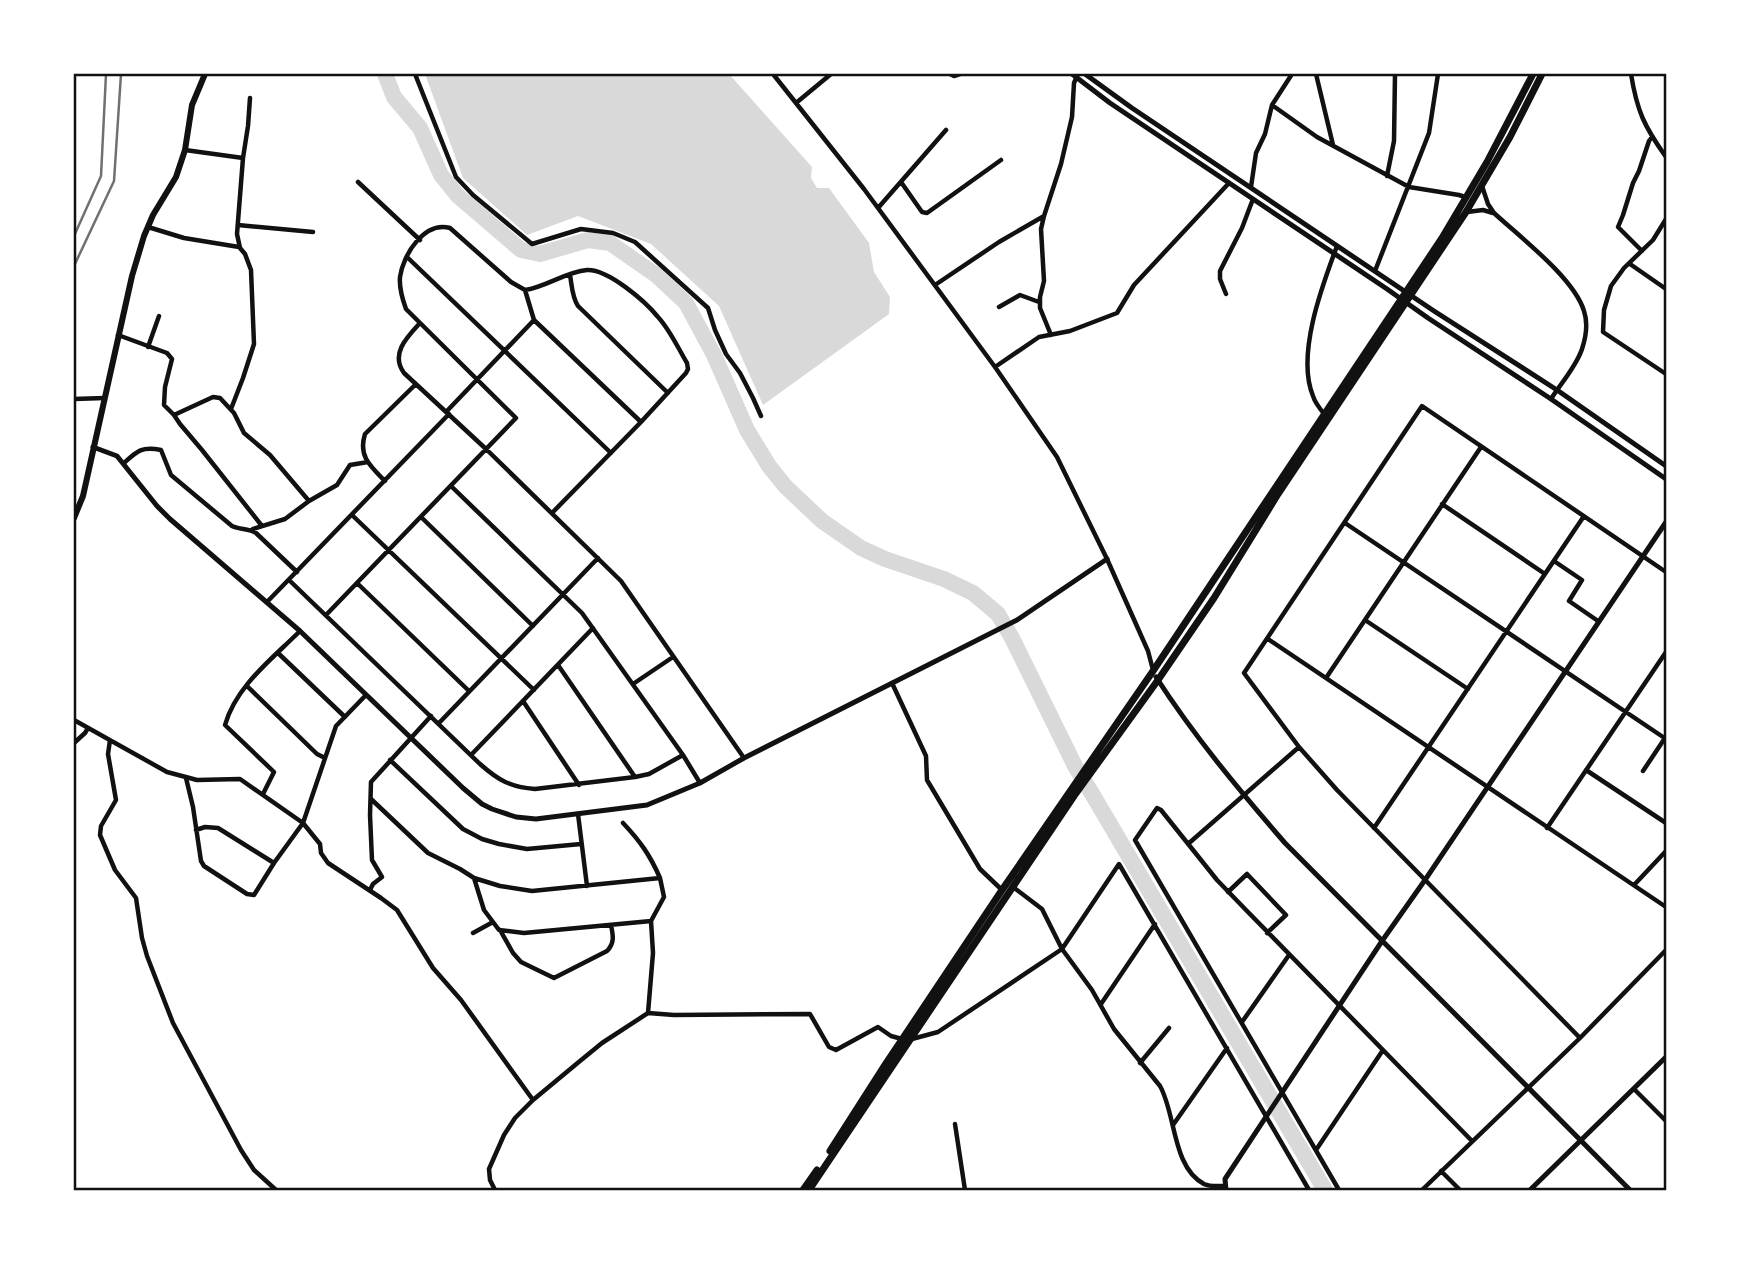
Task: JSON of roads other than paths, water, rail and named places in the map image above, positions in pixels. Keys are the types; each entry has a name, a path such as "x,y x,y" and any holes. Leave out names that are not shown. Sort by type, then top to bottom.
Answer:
{"highway":[{"path":"1087,772 1158,680 1233,569 1327,416 1442,238 1487,162 1533,74"},
{"path":"809,1191 1002,890 1072,794 1466,212 1510,137 1542,74"},
{"path":"803,1191 1013,887 1072,794"}],"main road":[{"path":"74,518 83,496 132,276 148,227 176,177 185,150 192,105 205,74"}],"street":[{"path":"415,74 456,177 473,195 532,244 581,229 613,233 635,242 708,308 726,354 740,373 761,416"},
{"path":"773,74 878,208 995,367 1057,457 1107,559 1148,651 1153,671 1185,719 1244,796 1285,843 1630,1191"},
{"path":"796,103 831,74"},
{"path":"950,74 960,74"},
{"path":"1251,187 1256,153 1265,134 1272,105 1292,74"},
{"path":"1315,74 1333,146"},
{"path":"1387,176 1394,141 1395,74"},
{"path":"1375,271 1429,133 1438,74"},
{"path":"1631,74 1635,100 1644,122 1667,157"},
{"path":"1051,335 1039,302 1044,281 1041,234 1072,117 1075,75 1110,103 1667,479"},
{"path":"1089,75 1132,108 1667,466"},
{"path":"231,409 254,344 251,270 238,241 250,99"},
{"path":"1272,105 1333,146 1409,187 1466,198"},
{"path":"878,208 946,130"},
{"path":"1642,251 1618,227 1652,137"},
{"path":"185,150 243,158"},
{"path":"901,182 922,212 928,213 1001,160"},
{"path":"358,181 420,240"},
{"path":"995,367 1039,337 1070,331 1117,313 1134,285 1228,183"},
{"path":"1482,186 1488,205 1494,213 1560,274 1584,311 1586,330 1581,351 1551,399"},
{"path":"1226,293 1220,279 1220,271 1253,199"},
{"path":"1466,212 1483,210 1494,213"},
{"path":"935,285 999,242 1044,216"},
{"path":"1667,219 1653,240 1611,286 1604,310 1603,332 1667,374"},
{"path":"238,225 313,232"},
{"path":"326,615 516,418 406,309 400,280 403,265 410,249 428,231 443,226 450,228 512,282 525,290 590,270 602,272 658,317 687,363 688,369 668,393 552,513"},
{"path":"148,227 184,238 240,248"},
{"path":"1327,416 1313,399 1308,366 1310,337 1317,303 1338,246"},
{"path":"407,257 611,453"},
{"path":"1629,264 1667,289"},
{"path":"570,275 578,306 668,393"},
{"path":"525,290 534,320 641,422"},
{"path":"999,307 1020,295 1039,302"},
{"path":"148,347 159,316"},
{"path":"267,603 385,481 534,320"},
{"path":"420,323 401,348 399,367 621,581 744,758"},
{"path":"118,335 167,353 172,359 164,405 262,526"},
{"path":"385,481 368,462 362,451 362,443 365,434 416,384"},
{"path":"174,415 213,397 220,398 231,409 244,433 270,455 309,501"},
{"path":"74,399 106,398"},
{"path":"1580,1038 1374,828 1300,747 1244,673 1422,406 1667,572"},
{"path":"93,447 117,456 170,519 300,631 463,788 482,804 516,817 536,819 647,805 700,783 1012,622 1107,559"},
{"path":"1326,678 1481,447"},
{"path":"124,463 141,450 161,450 171,475 233,526 252,530 285,519 337,485 350,465 368,462"},
{"path":"451,486 563,593 593,628 700,783"},
{"path":"1442,504 1545,574"},
{"path":"352,515 534,690"},
{"path":"1374,828 1584,516"},
{"path":"421,517 533,626"},
{"path":"1013,887 1042,909 1062,949 1101,1004 1114,1029 1163,1092 1183,1161 1206,1185 1226,1188 1225,1179 1282,1092 1667,522"},
{"path":"1345,523 1666,739 1643,771"},
{"path":"252,530 297,572"},
{"path":"439,723 598,558"},
{"path":"1554,561 1582,580 1569,601 1598,621"},
{"path":"289,580 495,778 522,788 579,785 649,774 683,755"},
{"path":"357,583 469,691"},
{"path":"1365,620 1468,689"},
{"path":"471,755 593,628"},
{"path":"263,794 274,772 225,725 233,704 247,686 300,631"},
{"path":"1268,639 1667,907"},
{"path":"278,653 345,717"},
{"path":"1548,828 1666,654"},
{"path":"633,684 673,657"},
{"path":"558,665 635,777"},
{"path":"892,683 926,756 927,780 981,869 1002,890"},
{"path":"247,686 317,754 325,758"},
{"path":"186,778 201,861 204,866 254,895 303,823 336,726 366,695"},
{"path":"523,701 579,785"},
{"path":"370,890 382,877 372,860 371,782 431,716"},
{"path":"74,720 167,772 197,780 240,779 303,823 320,844 321,853 328,863 397,910 433,968 461,1000 533,1100"},
{"path":"74,743 88,728"},
{"path":"110,740 108,754 116,800 100,829 102,840 115,870 136,898 147,956 173,1023 254,1170 276,1191"},
{"path":"1188,844 1300,747"},
{"path":"390,760 463,829 482,839 527,849 581,844"},
{"path":"1586,770 1667,824"},
{"path":"371,799 428,853 474,878 500,886 532,891 660,878"},
{"path":"1339,1191 1135,840 1152,813 1159,808 1228,892 1472,1141"},
{"path":"578,814 587,886"},
{"path":"623,823 642,843 651,858 660,878 664,897 651,921 653,953 648,1013"},
{"path":"197,830 205,827 218,828 274,863"},
{"path":"1634,885 1667,851"},
{"path":"495,1191 489,1168 508,1127 533,1100 598,1046 648,1013 810,1014 829,1047 836,1050 878,1027 891,1036 906,1039 938,1032 1062,949 1119,864 1309,1191"},
{"path":"1228,892 1247,874 1286,915 1267,933"},
{"path":"474,878 484,909 513,953 522,962 554,978 607,951 613,939 611,925"},
{"path":"499,930 524,933 651,921"},
{"path":"473,933 494,922"},
{"path":"1101,1004 1155,924"},
{"path":"1422,1191 1667,950"},
{"path":"1242,1023 1289,955"},
{"path":"1140,1063 1169,1028"},
{"path":"1173,1125 1227,1048"},
{"path":"1316,1150 1383,1050"},
{"path":"1530,1191 1667,1057"},
{"path":"1634,1089 1667,1121"},
{"path":"955,1124 965,1191"},
{"path":"1441,1171 1460,1191"},
{"path":"1200,1191 1206,1185"}],"waterway":[{"path":"385,74 394,97 420,128 441,175 458,196 521,250 540,254 588,240 610,243 656,275 686,303 714,355 747,430 769,466 785,486 822,521 861,548 944,579 973,593 998,614 1075,766 1325,1190"}],"railway":[{"path":"74,236 101,176 106,74"},
{"path":"74,266 114,181 121,74"}]}
